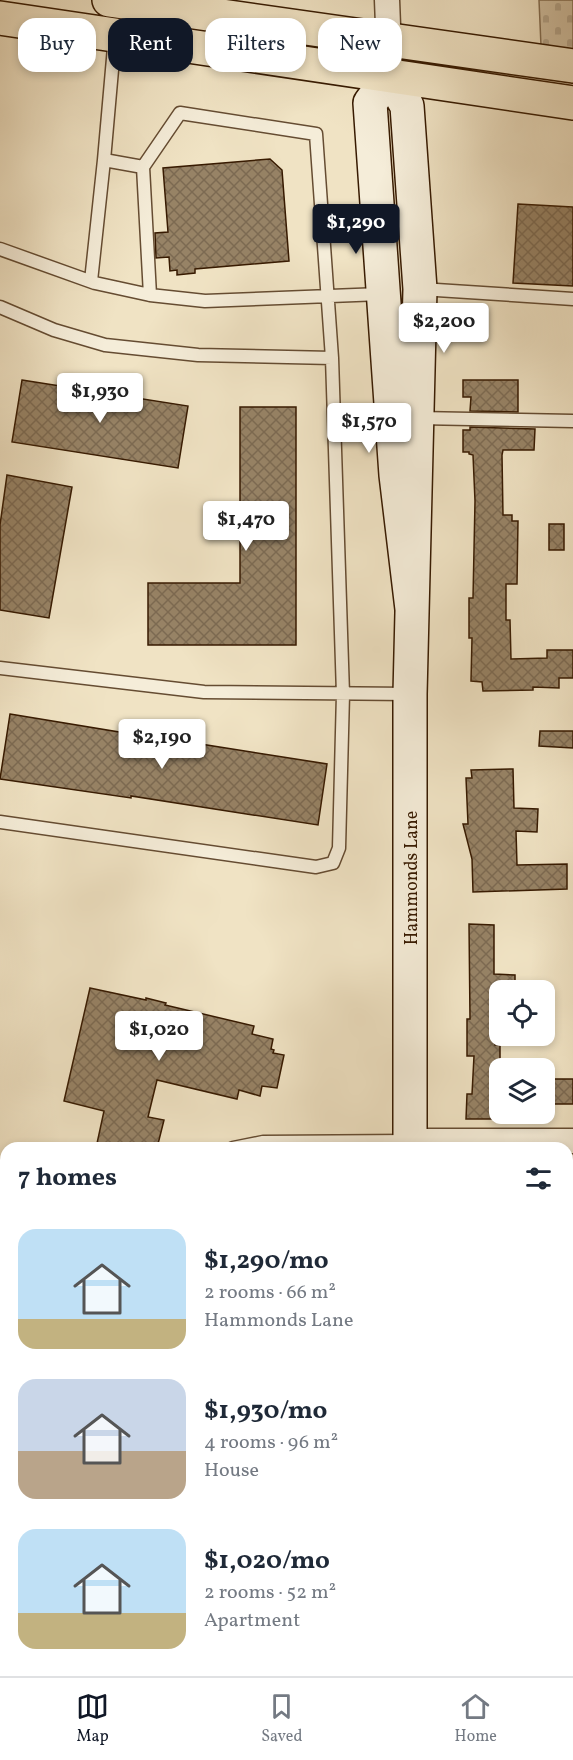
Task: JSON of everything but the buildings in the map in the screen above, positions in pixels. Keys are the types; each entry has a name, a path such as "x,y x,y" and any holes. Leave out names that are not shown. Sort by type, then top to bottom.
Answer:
{"main road":[{"path":"123,1 233,13 318,27"},
{"path":"0,18 108,34"},
{"path":"402,41 573,66"},
{"path":"193,47 573,103"}],"street":[{"path":"387,0 387,18"},
{"path":"390,72 390,76"},
{"name":"Hammonds Lane","path":"410,1142 410,694 420,289 407,106 390,76 370,103 396,475 412,609"},
{"path":"379,214 390,225 400,275 410,287 420,289"},
{"path":"383,294 397,314 403,398 417,418"},
{"path":"519,1142 573,1141"}],"lane":[{"path":"91,281 112,72"},
{"path":"0,822 316,867 333,863 339,848 343,694 332,358 316,134 180,113 143,166 150,295"},
{"path":"104,160 143,166"},
{"path":"0,249 91,281 150,295 205,301 383,294"},
{"path":"420,289 573,299"},
{"path":"0,308 54,330 105,345 198,355 332,358"},
{"path":"417,418 573,422"},
{"path":"0,668 204,692 410,694"}],"green space":[{"path":"539,0 573,0 573,51 541,46"}]}
